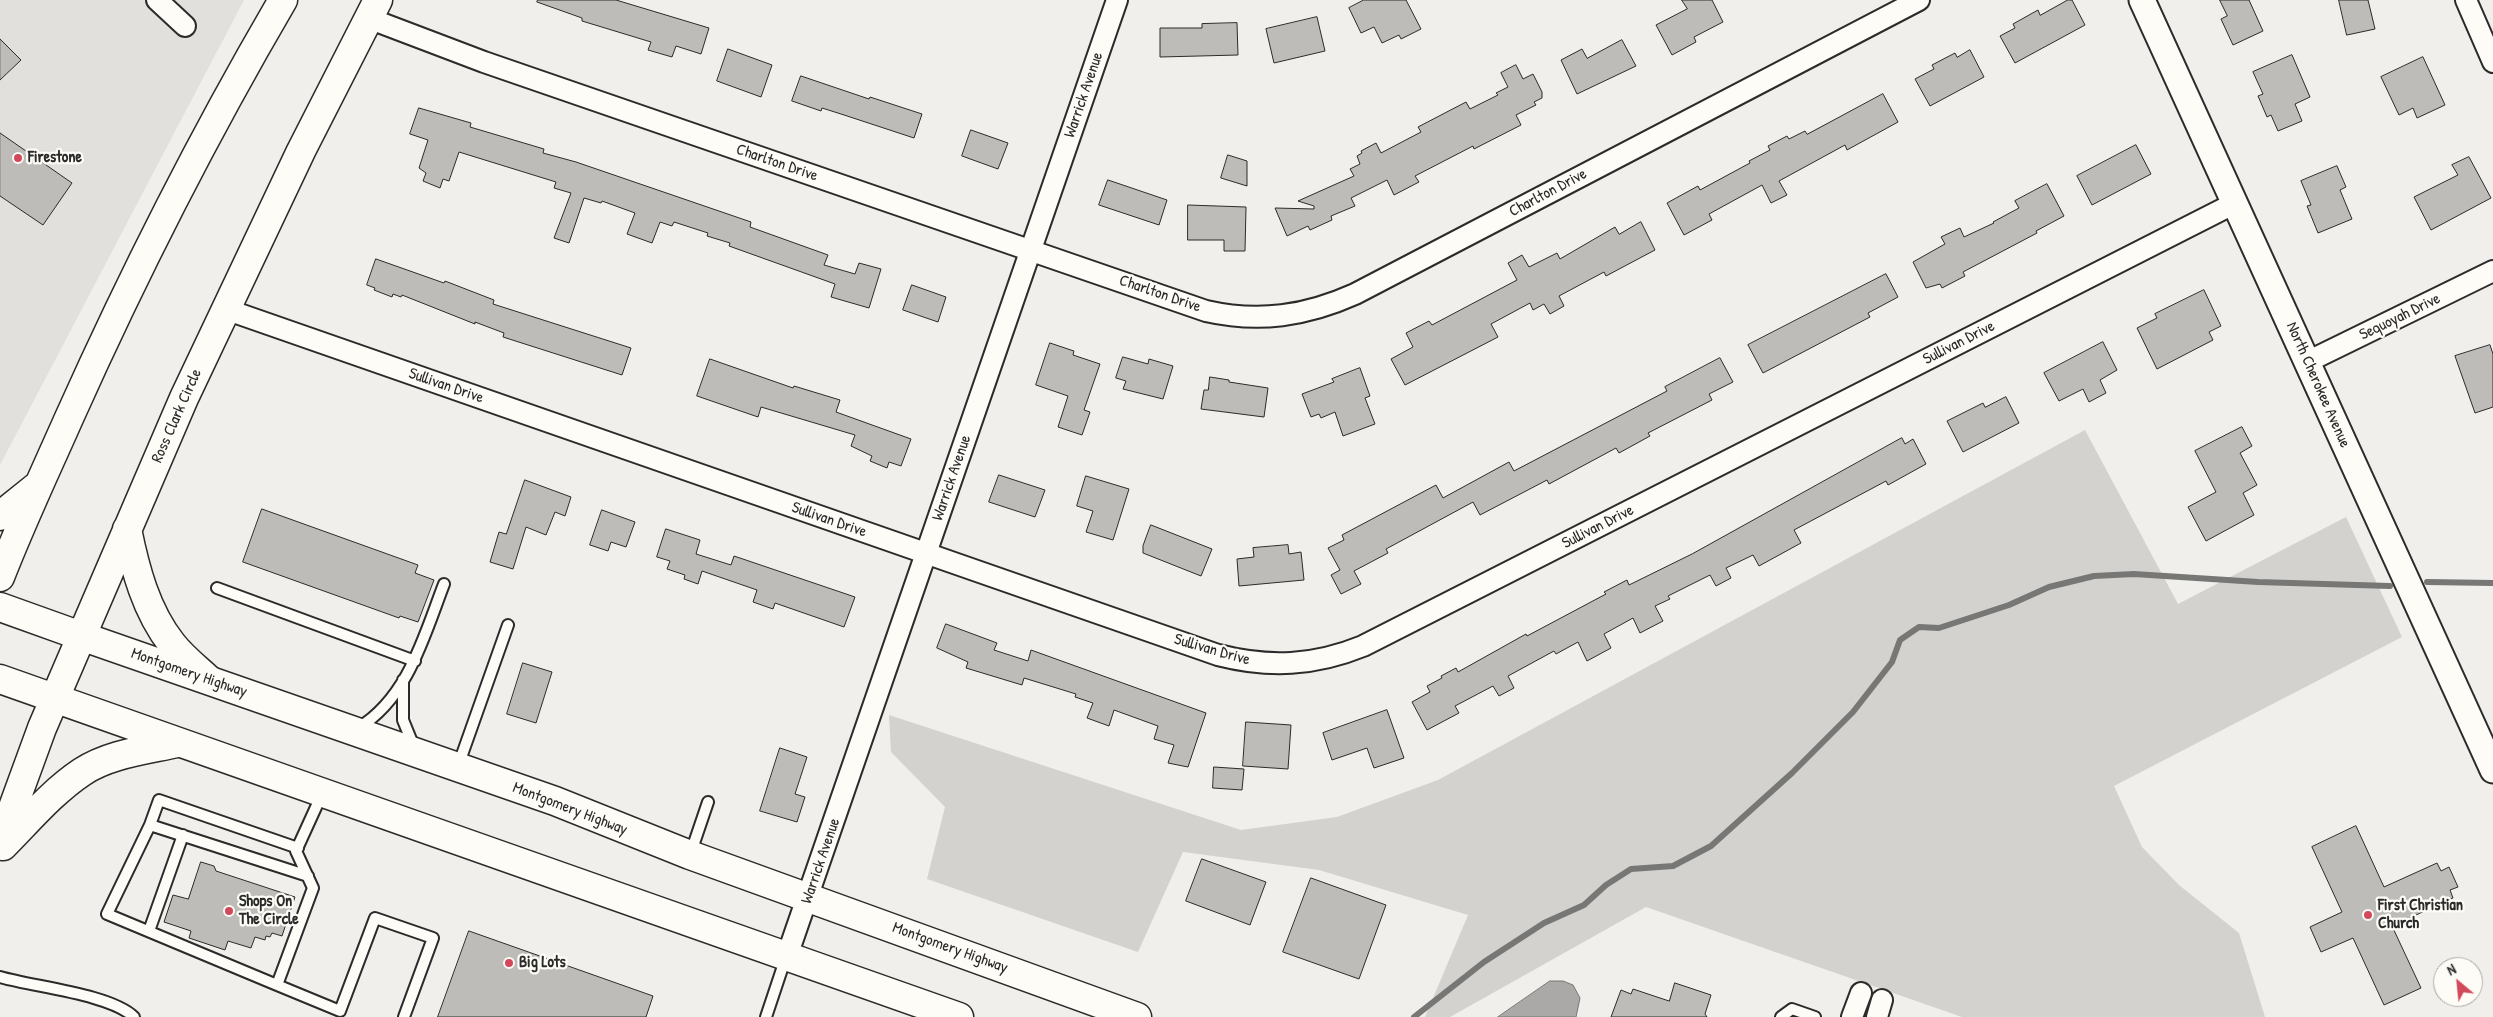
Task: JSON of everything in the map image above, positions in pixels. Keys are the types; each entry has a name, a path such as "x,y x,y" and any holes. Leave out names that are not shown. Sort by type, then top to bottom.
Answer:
{"main road":[{"path":"0,577 39,485 136,274 234,84 283,0"},
{"name":"Ross Clark Circle","path":"0,843 54,699 225,309 301,151 373,9"},
{"path":"0,516 39,485"},
{"path":"127,529 135,566 156,619 172,644 208,679"},
{"name":"Montgomery Highway","path":"0,607 555,801 690,856 1138,1017"},
{"path":"0,680 959,1017"},
{"path":"0,849 51,798 82,772 118,756 177,743"}],"street":[{"path":"157,0 185,26"},
{"name":"Warrick Avenue","path":"787,956 1117,0"},
{"name":"Charlton Drive","path":"373,9 484,62 1206,310 1226,315 1265,318 1308,312 1355,294 1919,0"},
{"name":"North Cherokee Avenue","path":"2142,0 2493,770"},
{"path":"2466,0 2493,62"},
{"name":"Sullivan Drive","path":"225,309 1226,657 1264,664 1287,665 1326,660 1364,646 2235,203"},
{"name":"Sequoyah Drive","path":"2307,362 2493,272"},
{"path":"1852,1017 1861,993"}],"lane":[{"path":"354,730 376,717 415,661 444,584"},
{"path":"217,588 415,661"},
{"path":"457,767 508,625"},
{"path":"403,680 403,720 416,752"},
{"path":"278,985 313,888 296,851 323,793"},
{"path":"298,848 159,800 150,825 107,914 278,985 339,1014 376,918 433,938 404,1017"},
{"path":"690,856 708,802"},
{"path":"150,825 308,876"},
{"path":"149,931 183,836"},
{"path":"766,1017 787,956"},
{"path":"0,977 23,984 75,992 130,1014"},
{"path":"1781,1017 1792,1008 1816,1017"}],"shaded area":[{"path":"0,0 244,0 0,465"},
{"path":"2085,430 2178,604 2346,517 2402,637 2114,786 2142,847 2179,885 2239,933 2265,1017 1962,1017 1646,907 1450,1017 1425,1017 1468,915 1319,870 1183,852 1138,952 927,879 945,807 891,752 889,715 1241,830 1337,817 1438,780"},
{"path":"1550,981 1563,981 1573,985 1580,998 1576,1017 1498,1017"}],"building":[{"path":"538,0 616,0 709,28 701,54 676,46 672,57 648,50 651,42 582,21 582,18 537,2"},
{"path":"1364,0 1406,0 1421,29 1401,39 1399,35 1382,43 1374,27 1361,33 1349,8"},
{"path":"1682,0 1712,0 1723,22 1694,37 1696,42 1672,55 1656,25 1687,9"},
{"path":"2068,0 2072,0 2085,25 2015,63 2000,36 2015,28 2013,24 2038,10 2040,15"},
{"path":"2220,0 2249,0 2263,31 2233,45 2221,19 2227,16"},
{"path":"2339,0 2368,0 2375,29 2347,35"},
{"path":"1317,17 1325,51 1274,63 1266,29"},
{"path":"1237,23 1238,55 1160,57 1160,28 1202,28 1202,24"},
{"path":"0,39 21,60 0,80"},
{"path":"1622,40 1636,66 1577,94 1561,60 1582,49 1587,58"},
{"path":"728,49 772,65 761,97 717,81"},
{"path":"1970,50 1984,77 1930,106 1915,79 1934,69 1932,65 1955,53 1957,57"},
{"path":"2292,55 2310,97 2295,104 2302,121 2278,131 2271,115 2267,117 2258,96 2263,94 2253,72"},
{"path":"2423,57 2445,105 2417,118 2413,108 2399,115 2381,77"},
{"path":"1516,65 1523,79 1533,74 1542,92 1542,98 1534,102 1536,105 1516,115 1521,125 1474,149 1473,146 1415,176 1419,182 1394,195 1387,180 1351,198 1355,206 1331,216 1332,220 1310,230 1308,226 1287,236 1275,208 1314,209 1314,206 1298,201 1354,176 1350,169 1360,164 1357,156 1362,153 1361,151 1376,143 1381,153 1421,132 1418,127 1466,102 1470,109 1498,95 1496,93 1508,87 1501,73"},
{"path":"801,76 869,99 870,97 922,114 914,138 822,108 821,111 792,101"},
{"path":"1883,94 1898,122 1847,150 1845,145 1779,181 1787,195 1771,203 1762,185 1709,214 1712,220 1684,235 1667,203 1698,186 1700,190 1750,163 1749,161 1770,150 1768,146 1787,136 1789,139 1805,131 1807,134"},
{"path":"419,108 471,123 470,127 544,149 543,153 576,162 751,222 750,227 828,255 824,265 855,274 859,263 881,269 869,308 831,297 835,284 729,246 730,243 707,236 708,233 674,222 672,226 660,222 652,243 627,234 635,213 602,201 601,203 584,198 569,243 554,238 571,193 554,188 556,182 459,152 449,181 443,179 440,188 423,181 426,173 419,168 428,140 410,134"},
{"path":"971,130 1008,143 998,169 962,156"},
{"name":"Firestone","path":"0,133 72,183 43,225 0,196"},
{"path":"2136,145 2151,174 2092,205 2077,176"},
{"path":"1228,155 1247,161 1247,186 1221,178"},
{"path":"2469,157 2491,198 2431,230 2414,197 2458,175 2452,165"},
{"path":"2337,166 2346,187 2340,190 2352,219 2318,233 2307,206 2311,205 2301,181"},
{"path":"1108,180 1167,200 1159,225 1099,205"},
{"path":"2047,184 2064,216 2036,231 2037,233 1963,272 1965,276 1942,288 1940,284 1926,288 1913,262 1945,244 1941,237 1960,228 1964,237 1994,223 2019,208 2015,201"},
{"path":"1188,205 1246,207 1245,251 1224,251 1224,240 1188,240"},
{"path":"1641,222 1655,250 1606,276 1604,272 1559,296 1564,306 1550,314 1544,304 1533,310 1530,303 1491,324 1498,337 1405,385 1391,359 1413,347 1406,333 1429,321 1432,325 1517,280 1508,263 1522,255 1529,267 1557,253 1560,259 1615,227 1619,234"},
{"path":"376,259 444,283 445,281 494,300 493,304 631,348 622,375 503,337 504,333 475,322 475,324 402,295 401,297 393,294 392,297 374,290 375,288 367,285"},
{"path":"1886,274 1898,297 1868,313 1870,317 1763,373 1748,345"},
{"path":"912,285 946,297 938,322 903,310"},
{"path":"2204,290 2221,326 2209,332 2213,340 2157,369 2137,328 2157,318 2155,314"},
{"path":"2103,342 2117,370 2100,380 2106,393 2089,402 2083,389 2059,401 2044,373"},
{"path":"1050,343 1074,351 1073,355 1100,364 1084,410 1090,412 1082,435 1058,427 1068,396 1036,385"},
{"path":"2490,345 2493,354 2493,407 2475,413 2455,356"},
{"path":"1123,357 1148,364 1149,359 1173,366 1163,399 1123,389 1126,381 1116,378"},
{"path":"1720,358 1733,382 1709,394 1712,400 1648,433 1650,436 1619,453 1616,448 1549,484 1547,480 1480,515 1473,502 1386,549 1388,553 1354,571 1361,584 1341,594 1331,575 1340,570 1328,548 1344,540 1342,535 1436,485 1443,498 1509,462 1514,471 1667,391 1665,387"},
{"path":"710,359 793,388 794,386 840,400 836,412 911,439 901,466 889,462 887,468 870,461 872,456 851,446 855,435 761,407 758,417 697,396"},
{"path":"1360,368 1370,396 1365,398 1375,424 1343,436 1335,412 1321,418 1319,414 1311,417 1302,394 1334,382 1332,379"},
{"path":"1210,377 1268,388 1264,417 1201,409 1204,390 1208,390"},
{"path":"2006,397 2019,423 1963,452 1947,421 1983,403 1985,407"},
{"path":"2242,427 2252,446 2240,453 2257,485 2243,493 2254,515 2206,541 2188,507 2216,492 2195,451"},
{"path":"1902,438 1905,444 1913,439 1926,464 1888,485 1886,481 1794,530 1801,543 1759,566 1753,555 1726,568 1731,578 1716,586 1710,575 1668,596 1670,599 1655,606 1663,621 1640,633 1633,618 1604,634 1611,648 1587,661 1578,642 1556,654 1554,651 1508,676 1514,688 1499,696 1493,686 1455,706 1459,713 1427,730 1412,702 1430,692 1427,686 1442,678 1441,676 1456,668 1458,672 1526,634 1527,636 1606,594 1604,592 1627,580 1629,585 1692,554"},
{"path":"999,475 1045,490 1035,517 989,502"},
{"path":"1086,476 1129,489 1113,540 1086,532 1093,511 1077,506"},
{"path":"525,480 571,497 565,516 555,512 546,535 526,527 513,569 490,562 499,532 506,534"},
{"path":"262,509 418,565 415,573 434,580 418,622 400,616 399,618 243,562"},
{"path":"602,510 635,522 626,547 611,542 608,551 590,545"},
{"path":"1151,525 1212,549 1201,576 1143,553 1143,546"},
{"path":"666,529 700,540 696,554 731,565 734,556 855,597 844,627 775,603 773,609 753,602 757,590 702,571 698,584 684,579 685,575 667,569 670,561 657,557"},
{"path":"1288,545 1289,554 1301,552 1304,580 1239,586 1237,559 1254,557 1253,548"},
{"path":"946,624 997,643 994,650 1028,661 1031,650 1206,713 1188,767 1168,763 1174,745 1154,739 1158,726 1114,710 1109,726 1087,718 1093,703 1075,697 1076,694 1024,678 1022,685 966,668 968,662 937,648"},
{"path":"523,663 552,672 536,723 507,714"},
{"path":"1387,710 1404,758 1374,768 1367,748 1332,760 1323,733"},
{"path":"1246,722 1291,725 1288,769 1243,766"},
{"path":"780,748 807,757 795,794 805,797 797,822 760,811"},
{"path":"1214,767 1244,769 1242,790 1213,788"},
{"path":"2356,826 2384,887 2437,863 2441,871 2449,867 2458,887 2450,890 2453,898 2392,926 2421,988 2384,1005 2353,938 2321,952 2310,927 2342,912 2312,847"},
{"path":"1202,859 1266,882 1250,925 1186,901"},
{"name":"Shops On The Circle","path":"201,862 214,866 216,871 295,897 282,936 272,933 270,937 266,936 265,940 255,937 251,948 228,941 225,950 189,938 191,931 164,922 173,895 188,899"},
{"path":"1311,878 1386,905 1359,979 1283,952"},
{"name":"Big Lots","path":"469,931 653,996 646,1017 438,1017"},
{"path":"1675,983 1711,995 1705,1014 1707,1017 1611,1017 1621,990 1631,994 1633,989 1669,1001"}],"waterway":[{"path":"1414,1017 1484,962 1544,923 1584,905 1606,885 1631,869 1673,866 1711,846 1792,773 1853,712 1892,662 1900,640 1919,627 1939,628 2009,605 2049,587 2094,576 2134,574 2258,582 2390,586"},
{"path":"2427,582 2493,583"}],"place":[{"name":"Firestone","path":"18,158"},
{"name":"Shops On The Circle","path":"229,911"},
{"name":"First Christian Church","path":"2368,915"},
{"name":"Big Lots","path":"509,963"}]}
